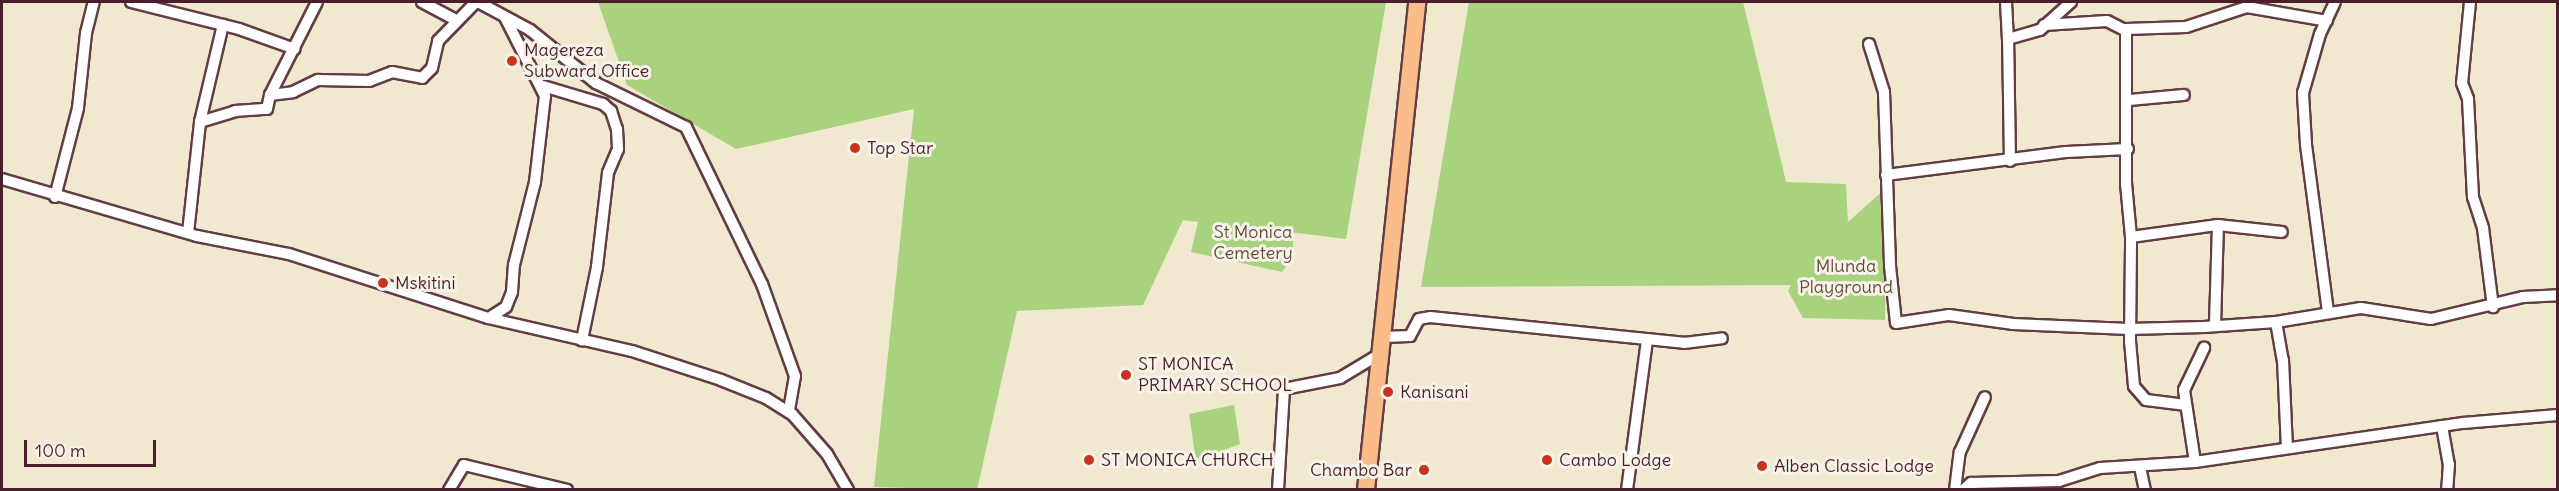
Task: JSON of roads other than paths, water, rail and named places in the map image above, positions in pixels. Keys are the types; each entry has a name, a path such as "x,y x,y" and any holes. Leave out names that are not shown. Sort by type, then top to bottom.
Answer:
{"highway":[{"path":"1365,489 1417,2"}],"street":[{"path":"55,198 78,108 86,33 94,2"},
{"path":"131,2 223,25 295,50"},
{"path":"200,122 235,111 263,111 268,107 270,94 295,50 317,2"},
{"path":"422,2 457,21"},
{"path":"270,94 293,92 318,80 369,81 392,72 422,78 432,68 438,41 477,2 530,30 596,83 686,127 762,284 795,376 789,411"},
{"path":"2006,2 2010,161"},
{"path":"2008,39 2040,30 2071,2"},
{"path":"2328,312 2306,144 2304,93 2335,2"},
{"path":"2470,2 2462,83 2468,99 2473,197 2483,228 2493,307"},
{"path":"2044,25 2108,21 2125,30 2200,24 2247,7 2327,21"},
{"path":"488,318 506,307 512,292 514,265 535,182 543,86 505,17"},
{"path":"188,233 200,122 223,25"},
{"path":"2125,30 2125,92 2129,100 2126,183 2131,237 2129,329 2133,380 2141,397 2153,402 2186,405"},
{"path":"1869,44 1884,92 1886,175 1896,323 1949,315 2013,324 2129,329 2276,322 2361,308 2431,319 2493,307 2523,297 2558,295"},
{"path":"543,86 606,106 617,129 618,149 608,172 597,267 582,340"},
{"path":"2129,100 2184,95"},
{"path":"1886,175 2010,161 2066,152 2128,149"},
{"path":"2,179 55,198 188,233 289,254 488,318 582,340 684,368 752,392 789,411 827,454 849,489"},
{"path":"2131,237 2173,228 2218,225 2282,232"},
{"path":"2215,325 2218,225"},
{"path":"1382,337 1410,336 1419,319 1430,317 1684,343 1722,338"},
{"path":"2276,322 2283,360 2287,447"},
{"path":"1627,489 1647,340"},
{"path":"2195,462 2184,382 2202,357 2204,348"},
{"path":"1278,489 1284,389 1340,378 1380,354"},
{"path":"1955,489 1960,453 1985,397"},
{"path":"1963,489 1971,483 2045,482 2100,468 2195,462 2442,426 2558,415"},
{"path":"2442,426 2449,464 2447,489"},
{"path":"450,489 464,465 567,489"},
{"path":"2140,467 2145,489"}],"place":[{"name":"Magereza Subward Office","path":"512,61"},
{"name":"Top Star","path":"855,148"},
{"name":"Mskitini","path":"383,283"},
{"name":"ST MONICA PRIMARY SCHOOL","path":"1126,375"},
{"name":"Kanisani","path":"1388,392"},
{"name":"ST MONICA CHURCH","path":"1089,460"},
{"name":"Cambo Lodge","path":"1547,460"},
{"name":"Alben Classic Lodge","path":"1762,466"},
{"name":"Chambo Bar","path":"1424,470"}],"park label":[{"name":"St Monica Cemetery","path":"1253,243"},
{"name":"Mlunda Playground","path":"1846,277"}]}
